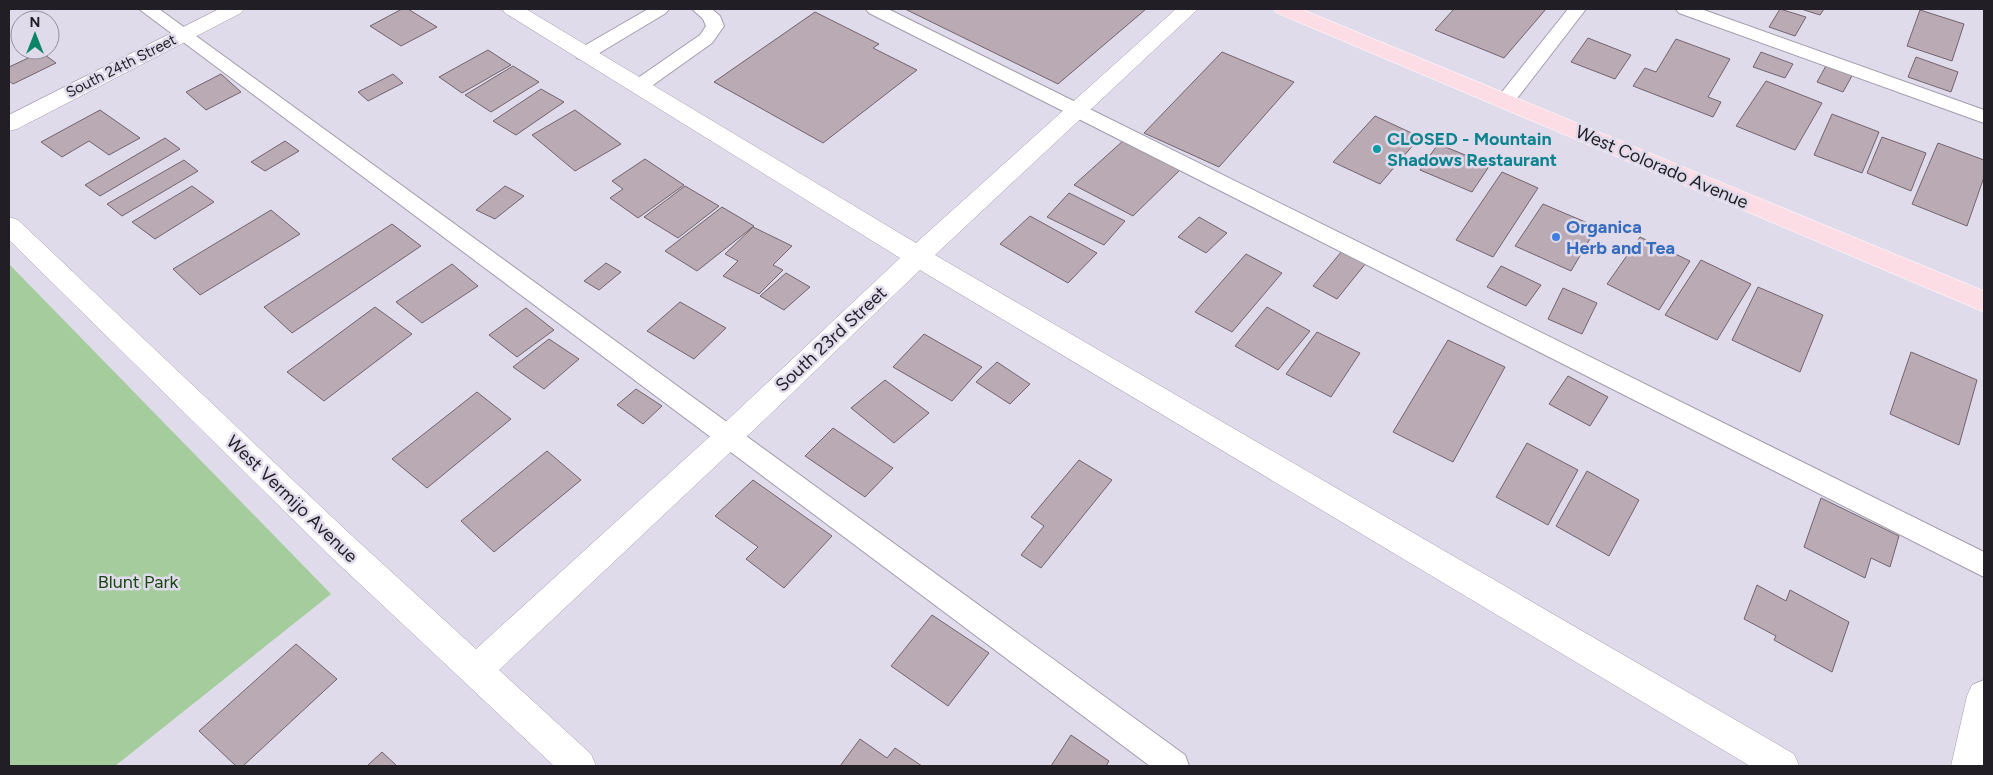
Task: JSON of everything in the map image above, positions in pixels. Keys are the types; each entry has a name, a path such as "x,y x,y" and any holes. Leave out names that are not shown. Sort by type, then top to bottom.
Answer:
{"main road":[{"name":"West Colorado Avenue","path":"1284,9 1984,302"}],"street":[{"name":"South 24th Street","path":"9,124 234,9"},
{"path":"512,9 918,256 1782,766"},
{"name":"South 23rd Street","path":"476,670 918,256 1188,9"},
{"name":"West Vermijo Avenue","path":"9,226 339,544 579,766"},
{"path":"1968,766 1984,696"}],"lane":[{"path":"148,9 1174,766"},
{"path":"584,54 660,9"},
{"path":"639,86 706,39 715,26 711,16 702,9"},
{"path":"875,9 1984,565"},
{"path":"1505,101 1577,9"},
{"path":"1685,9 1984,117"}],"green space":[{"name":"Blunt Park","path":"9,264 331,594 115,766 9,766"}],"building":[{"path":"402,9 408,9 437,27 401,46 370,26"},
{"path":"905,9 1146,9 1058,84"},
{"path":"1454,9 1546,9 1504,58 1435,30"},
{"path":"1780,9 1806,17 1795,36 1769,27"},
{"path":"1801,9 1824,9 1820,15"},
{"path":"1920,10 1964,24 1952,61 1907,46"},
{"path":"815,12 879,44 873,48 917,70 823,143 714,82"},
{"path":"1588,38 1631,55 1615,79 1571,62"},
{"path":"1676,39 1730,59 1708,97 1721,102 1713,117 1633,86 1645,68 1656,72"},
{"path":"488,50 511,65 462,93 439,77"},
{"path":"1222,52 1294,82 1219,167 1144,133"},
{"path":"1761,52 1793,64 1785,78 1753,67"},
{"path":"1916,57 1958,72 1951,92 1908,77"},
{"path":"24,60 52,60 56,63 13,84 9,81 9,67"},
{"path":"1827,64 1853,74 1843,92 1817,82"},
{"path":"513,66 539,82 491,112 465,95"},
{"path":"221,74 241,92 206,110 186,92"},
{"path":"393,74 403,83 368,101 358,92"},
{"path":"1766,81 1822,103 1795,150 1736,126"},
{"path":"541,89 564,102 516,135 493,121"},
{"path":"100,110 140,138 109,155 89,141 62,157 41,142"},
{"path":"575,110 621,144 575,171 532,135"},
{"path":"1832,114 1879,132 1862,173 1814,155"},
{"name":"CLOSED - Mountain Shadows Restaurant","path":"1375,116 1420,137 1380,184 1333,162"},
{"path":"1882,137 1926,153 1911,191 1867,173"},
{"path":"165,138 180,149 100,196 85,185"},
{"path":"1124,140 1181,169 1133,216 1074,185"},
{"path":"285,141 299,151 265,171 251,162"},
{"path":"1938,143 1984,160 1984,177 1967,226 1912,204"},
{"path":"1438,144 1490,165 1472,192 1420,170"},
{"path":"645,159 684,185 638,218 610,198 623,189 612,181"},
{"path":"184,160 198,171 122,216 107,204"},
{"path":"1502,172 1538,188 1493,257 1456,240"},
{"path":"192,186 214,202 155,239 132,222"},
{"path":"505,186 524,196 495,219 476,210"},
{"path":"685,186 719,206 678,238 644,217"},
{"path":"1069,193 1125,221 1104,245 1047,217"},
{"name":"Organica Herb and Tea","path":"1543,204 1597,227 1571,271 1515,246"},
{"path":"722,207 754,226 697,271 665,251"},
{"path":"271,210 300,234 200,295 173,269"},
{"path":"1030,216 1097,253 1068,283 1000,244"},
{"path":"1199,217 1227,233 1206,253 1178,237"},
{"path":"392,224 421,246 292,333 264,307"},
{"path":"753,227 792,246 773,265 783,270 759,294 723,276 738,261 725,254"},
{"path":"1640,237 1690,261 1659,310 1607,284"},
{"path":"1342,251 1366,263 1337,299 1313,286"},
{"path":"1246,254 1282,273 1232,332 1195,312"},
{"path":"1701,260 1751,284 1717,340 1665,315"},
{"path":"606,263 621,272 599,290 584,281"},
{"path":"452,264 478,286 422,323 396,302"},
{"path":"1501,266 1541,285 1526,306 1487,287"},
{"path":"786,273 810,287 784,310 760,296"},
{"path":"1758,287 1823,315 1800,372 1732,340"},
{"path":"1563,288 1597,303 1582,334 1548,319"},
{"path":"680,302 726,328 694,359 647,331"},
{"path":"375,307 412,334 324,401 287,372"},
{"path":"1267,307 1310,331 1278,370 1235,346"},
{"path":"526,308 554,330 517,357 489,335"},
{"path":"1317,332 1360,353 1331,397 1286,374"},
{"path":"924,334 982,367 952,401 893,367"},
{"path":"549,339 579,359 544,389 513,367"},
{"path":"1448,340 1505,367 1453,462 1393,432"},
{"path":"1911,352 1977,380 1959,445 1890,414"},
{"path":"997,362 1030,384 1010,404 976,382"},
{"path":"1568,376 1608,397 1590,426 1549,404"},
{"path":"885,380 929,413 894,443 851,408"},
{"path":"636,389 662,406 643,424 617,405"},
{"path":"477,392 511,419 427,488 392,459"},
{"path":"833,428 893,468 865,497 805,456"},
{"path":"1527,443 1578,470 1548,525 1496,497"},
{"path":"547,451 581,480 494,552 461,521"},
{"path":"1079,460 1112,480 1041,568 1021,555 1044,526 1031,517"},
{"path":"1587,471 1639,500 1609,556 1556,526"},
{"path":"753,480 832,536 784,588 746,559 758,547 715,516"},
{"path":"1821,498 1899,536 1890,567 1871,558 1865,578 1804,547"},
{"path":"1757,585 1786,601 1790,590 1849,622 1832,672 1774,640 1776,636 1744,619"},
{"path":"932,615 989,653 948,706 891,666"},
{"path":"296,644 337,679 243,766 236,766 199,731"},
{"path":"1071,735 1109,761 1106,766 1051,766"},
{"path":"860,739 887,758 895,748 922,766 840,766"},
{"path":"382,752 397,766 367,766"}],"place":[{"name":"CLOSED - Mountain Shadows Restaurant","path":"1377,149"},
{"name":"Organica Herb and Tea","path":"1556,237"}]}
